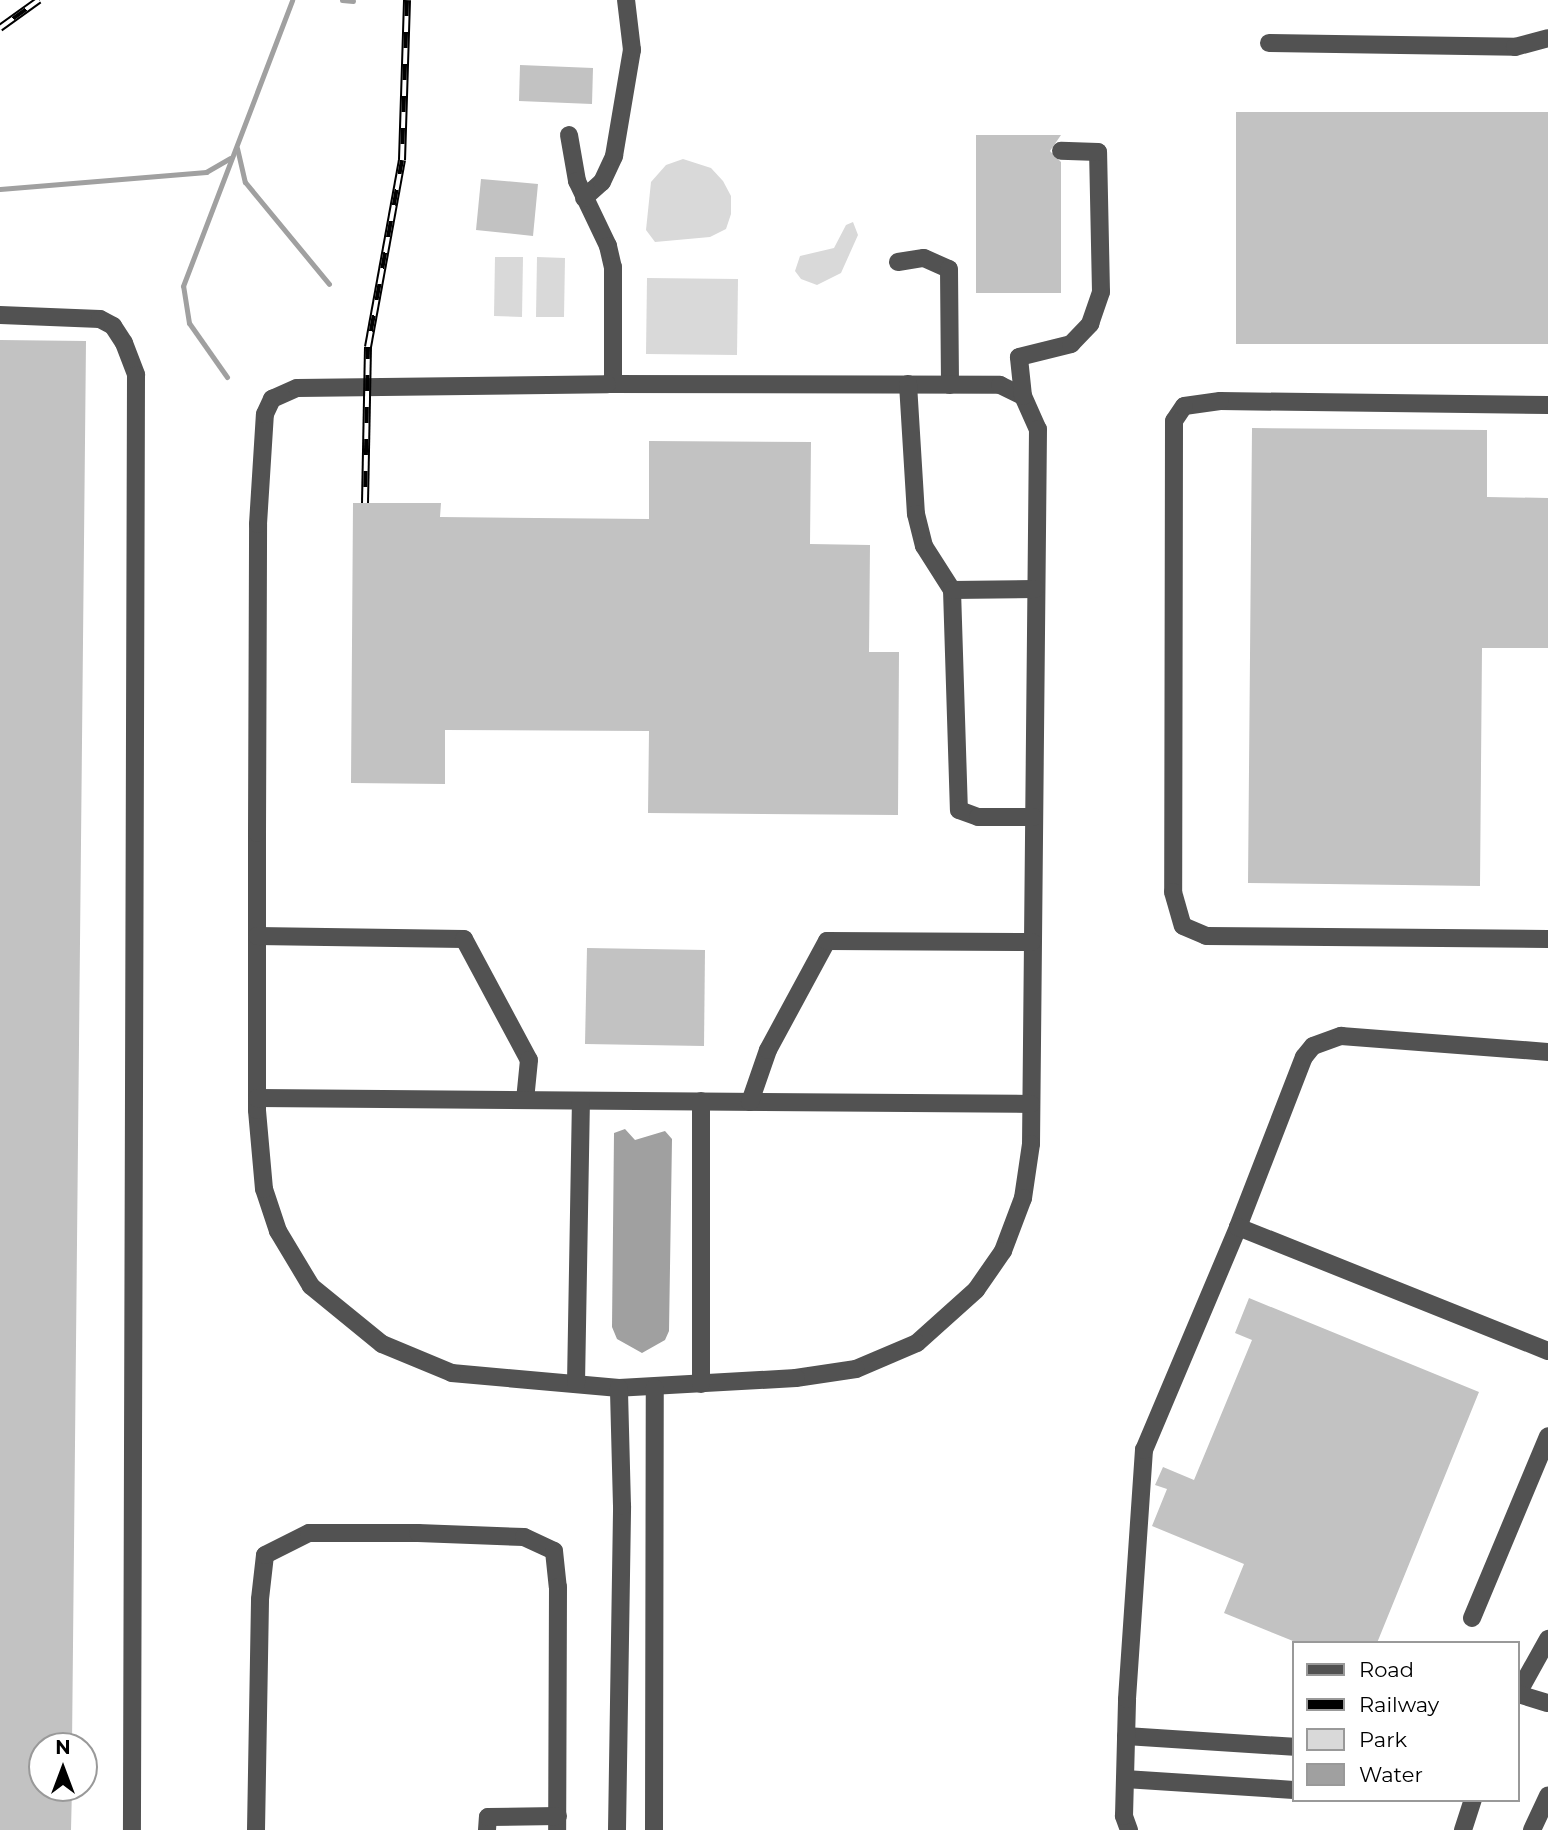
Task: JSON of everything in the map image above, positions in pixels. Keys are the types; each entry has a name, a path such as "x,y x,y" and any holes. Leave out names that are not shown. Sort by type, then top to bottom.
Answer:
{"street":[{"path":"584,198 602,182 614,156 632,50 625,0"},
{"path":"1269,43 1515,47 1548,38"},
{"path":"569,135 584,198 608,246 612,267 613,384"},
{"path":"1023,396 1000,385 613,384 297,388 272,399 265,414 258,524 257,1098 264,1189 278,1231 311,1286 382,1344 452,1373 619,1388 655,1388 856,1369 917,1343 976,1290 1003,1251 1023,1198 1031,1104 1038,429 1023,396 1019,357 1071,344 1090,324 1101,292 1098,152 1061,150"},
{"path":"898,262 924,258 949,270 950,385"},
{"path":"0,315 100,318 113,326 124,342 136,375 132,1830"},
{"path":"908,384 916,514 924,546 952,590 959,810 978,817 1033,817"},
{"path":"1548,405 1220,401 1184,406 1174,421 1173,892 1183,926 1206,936 1548,939"},
{"path":"952,590 1035,589"},
{"path":"257,936 464,939 529,1060 525,1100"},
{"path":"750,1102 768,1050 827,941 1032,942"},
{"path":"1124,1825 1126,1736 1144,1450 1238,1227 1304,1057 1313,1046 1341,1036 1548,1052"},
{"path":"257,1098 1031,1104"},
{"path":"576,1384 581,1101"},
{"path":"701,1101 701,1384"},
{"path":"1238,1227 1548,1351"},
{"path":"617,1830 622,1506 619,1388"},
{"path":"654,1830 655,1388"},
{"path":"1472,1618 1548,1436"},
{"path":"256,1830 260,1599 265,1555 309,1533 524,1537 554,1551 558,1587 557,1823 488,1817 487,1830"},
{"path":"1520,1690 1548,1639"},
{"path":"1520,1695 1548,1703"},
{"path":"1126,1736 1292,1746"},
{"path":"1125,1779 1292,1790"},
{"path":"1532,1830 1548,1796"},
{"path":"1463,1830 1472,1802"}],"green space":[{"path":"683,159 711,168 723,181 731,196 731,214 726,229 710,237 655,242 646,230 651,182 666,165"},
{"path":"853,222 858,235 841,273 817,285 801,279 795,271 800,256 834,248 846,225"},
{"path":"495,257 523,257 522,317 494,316"},
{"path":"537,257 565,258 564,317 536,317"},
{"path":"647,278 738,279 737,355 646,354"}],"water":[{"path":"625,1129 635,1140 665,1131 672,1139 669,1331 665,1340 642,1353 617,1339 612,1327 614,1133"}],"building":[{"path":"520,65 593,68 592,104 519,101"},
{"path":"1236,112 1548,112 1548,344 1236,344"},
{"path":"976,135 1061,135 1050,151 1061,162 1061,293 976,293"},
{"path":"481,179 538,184 533,236 476,230"},
{"path":"0,340 86,341 72,1732 28,1732 28,1802 72,1802 71,1830 0,1830"},
{"path":"1252,428 1487,430 1487,497 1548,498 1548,648 1482,648 1480,886 1248,883"},
{"path":"649,441 811,442 810,544 870,545 869,652 899,652 898,815 648,813 649,731 445,730 445,784 351,783 353,503 441,503 440,517 649,519"},
{"path":"587,948 705,950 704,1046 585,1044"},
{"path":"1249,1298 1479,1392 1378,1641 1293,1641 1224,1613 1244,1564 1152,1526 1167,1489 1155,1485 1163,1467 1194,1480 1252,1340 1235,1333"}],"waterway":[{"path":"227,377 189,323 183,286 292,0"},
{"path":"342,0 353,1"},
{"path":"237,148 245,182 329,284"},
{"path":"0,189 206,172 230,158"}],"railway":[{"path":"0,28 39,0"},
{"path":"365,503 368,347 402,160 407,0"}]}
